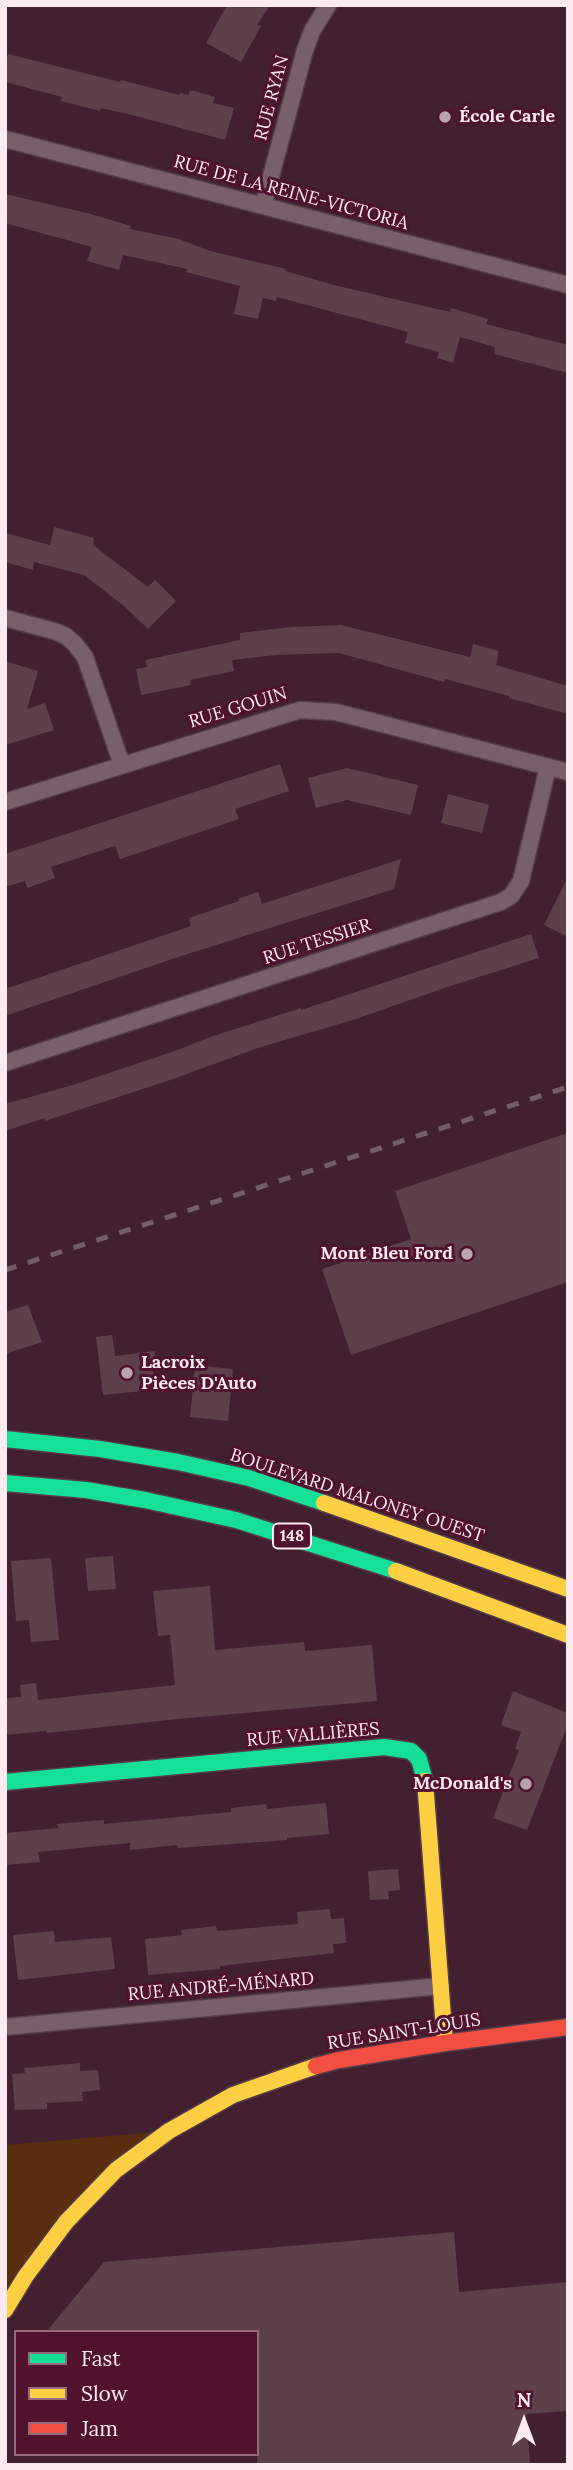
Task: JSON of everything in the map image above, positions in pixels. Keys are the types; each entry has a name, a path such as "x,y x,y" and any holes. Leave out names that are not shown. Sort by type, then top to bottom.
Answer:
{"street":[{"name":"RUE RYAN","path":"263,206 305,50 312,31 328,5"},
{"name":"RUE DE LA REINE-VICTORIA","path":"5,139 568,285"},
{"path":"5,618 54,631 75,644 85,657 122,765"},
{"name":"RUE GOUIN","path":"5,802 300,710 318,710 568,772"},
{"name":"RUE TESSIER","path":"5,1063 501,902 511,896 521,881 548,767"},
{"name":"BOULEVARD MALONEY OUEST","path":"5,1439 100,1449 178,1462 248,1478 568,1589"},
{"name":"148","path":"5,1483 86,1490 236,1520 382,1566 568,1635"},
{"name":"RUE VALLIÈRES","path":"5,1782 384,1747 411,1751 419,1759 425,1780 445,2043"},
{"name":"RUE ANDRÉ-MÉNARD","path":"5,2027 441,1986"},
{"name":"RUE SAINT-LOUIS","path":"5,2310 45,2250 89,2196 132,2157 169,2131 233,2095 300,2070 339,2060 568,2027"}],"shaded area":[{"path":"169,2131 140,2150 5,2310 5,2145"}],"building":[{"path":"227,5 270,5 257,25 261,26 241,62 206,43"},
{"path":"8,54 179,95 189,95 190,90 215,97 213,103 234,108 225,140 140,117 61,101 62,97 5,82"},
{"path":"5,194 87,213 131,226 130,229 179,239 210,251 286,269 285,271 338,286 450,312 451,308 488,319 486,324 568,345 568,373 494,354 495,347 460,337 453,363 437,358 439,352 405,343 408,332 277,297 276,301 263,298 258,319 234,314 240,286 186,272 187,269 123,255 119,270 87,261 92,247 5,223"},
{"path":"54,527 94,538 93,545 148,587 155,580 176,601 148,629 124,606 84,575 34,562 33,570 5,562 5,533 50,545"},
{"path":"341,625 470,657 473,644 499,651 496,665 568,686 568,714 509,696 445,679 444,682 339,653 276,655 232,660 234,671 190,680 191,685 141,695 136,669 147,667 145,660 240,640 240,633"},
{"path":"5,661 38,671 27,709 45,703 54,730 5,745"},
{"path":"280,764 289,791 235,809 239,819 120,859 115,846 51,867 55,878 27,888 25,881 5,887 5,854"},
{"path":"347,768 418,785 411,815 347,800 316,808 308,778"},
{"path":"448,794 489,805 482,833 441,823"},
{"path":"401,859 394,889 178,957 5,1016 5,989 191,926 189,918 258,892 262,904"},
{"path":"568,877 568,937 544,925"},
{"path":"531,934 539,958 356,1019 258,1048 45,1121 45,1118 5,1131 5,1104 73,1085 210,1037"},
{"name":"Mont Bleu Ford","path":"568,1133 568,1282 351,1355 322,1269 411,1239 395,1191"},
{"path":"28,1305 42,1342 5,1354 5,1312"},
{"name":"Lacroix Pièces D'Auto","path":"112,1335 115,1356 155,1351 152,1390 103,1395 96,1337"},
{"path":"195,1365 233,1369 228,1421 190,1417"},
{"path":"113,1556 116,1589 88,1591 85,1558"},
{"path":"51,1558 59,1640 31,1642 29,1620 16,1621 11,1561"},
{"path":"210,1586 215,1650 304,1642 305,1651 372,1645 377,1701 5,1735 5,1698 21,1697 20,1685 36,1683 38,1700 175,1685 170,1635 158,1636 153,1591"},
{"name":"McDonald's","path":"513,1691 568,1713 568,1724 527,1830 493,1818 519,1750 515,1749 521,1732 501,1725"},
{"path":"326,1803 329,1834 178,1848 177,1845 130,1850 130,1843 38,1852 40,1862 5,1865 5,1833 58,1828 57,1824 104,1820 104,1824 231,1812 231,1808 266,1804 267,1809"},
{"path":"398,1869 400,1890 388,1891 389,1899 370,1900 368,1871"},
{"path":"330,1909 331,1919 344,1918 346,1943 333,1944 334,1953 220,1966 220,1969 148,1975 145,1939 182,1935 181,1930 216,1926 217,1931 298,1924 297,1912"},
{"path":"54,1931 55,1942 111,1937 115,1969 18,1980 13,1935"},
{"path":"80,2063 80,2071 98,2070 100,2090 82,2092 83,2101 47,2103 47,2109 15,2110 12,2074 25,2073 24,2068"},
{"path":"454,2232 459,2292 568,2282 568,2411 526,2414 530,2465 257,2465 259,2330 48,2330 104,2262"}],"railway":[{"path":"5,1270 568,1087"}],"traffic: fast":[{"path":"5,1439 100,1449 178,1462 249,1478 324,1503"},
{"path":"5,1483 86,1490 236,1520 396,1571"},
{"path":"5,1782 384,1747 411,1751 419,1759 425,1781"}],"traffic: slow":[{"path":"324,1503 568,1589"},
{"path":"396,1571 568,1635"},
{"path":"425,1781 445,2043"},
{"path":"5,2310 25,2277 66,2222 116,2170 169,2131 233,2095 316,2066"}],"traffic: jam":[{"path":"316,2066 445,2043 568,2027"}],"place":[{"name":"École Carle","path":"445,117"},
{"name":"Mont Bleu Ford","path":"467,1254"},
{"name":"Lacroix Pièces D'Auto","path":"127,1373"},
{"name":"McDonald's","path":"526,1784"}]}
